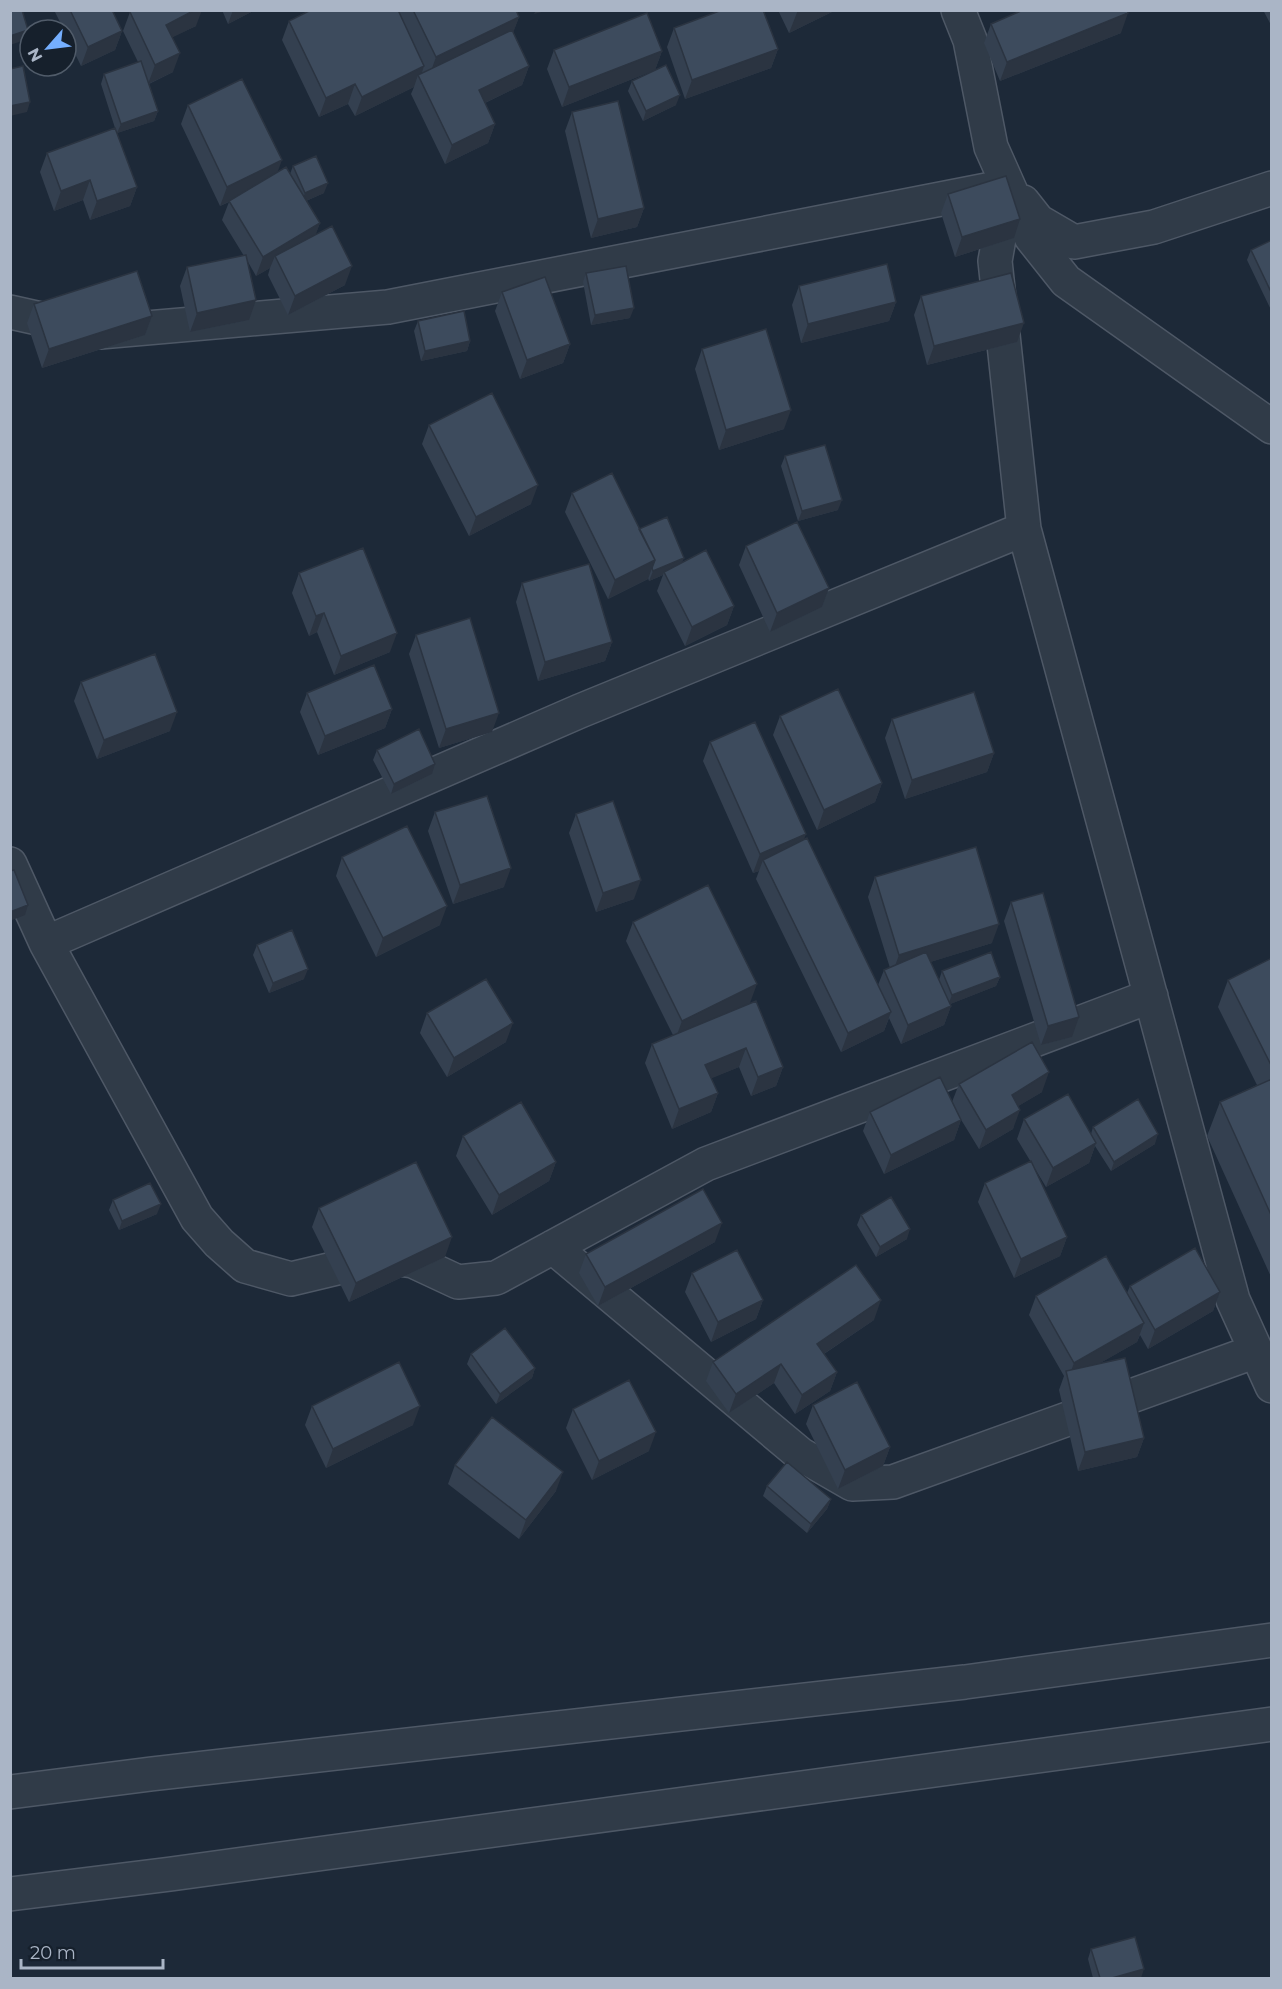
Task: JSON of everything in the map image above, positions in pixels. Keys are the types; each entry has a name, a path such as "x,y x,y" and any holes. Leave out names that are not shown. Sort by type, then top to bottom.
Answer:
{"street":[{"path":"958,10 970,40 991,147 1031,237 1066,281 1272,427"},
{"path":"1009,186 1038,221 1074,242 1154,227 1272,188"},
{"path":"10,312 99,332 388,307 1009,186"},
{"path":"1009,186 995,261 1024,529 1233,1300 1272,1386"},
{"path":"46,943 580,711 1024,529"},
{"path":"10,864 46,943 197,1218 219,1243 245,1266 291,1279 382,1257 413,1261 458,1281 496,1278 706,1164 1151,996"},
{"path":"553,1247 800,1454 852,1484 893,1482 1256,1351"},
{"path":"10,1792 965,1682 1272,1640"},
{"path":"10,1894 1272,1724"}],"building":[{"path":"10,10 22,10 24,18 18,18 18,33 10,36"},
{"path":"70,10 112,10 122,31 88,47 78,26 78,18 74,18"},
{"path":"133,10 195,10 166,25 180,53 155,65 130,12"},
{"path":"311,10 398,10 424,66 362,97 355,84 326,98 289,21"},
{"path":"413,10 516,10 519,17 436,57"},
{"path":"722,10 763,10 778,49 692,80 674,28"},
{"path":"1023,10 1127,10 1128,13 1007,62 991,24"},
{"path":"647,13 662,51 569,87 554,50"},
{"path":"512,30 529,66 479,90 495,124 452,145 418,75"},
{"path":"141,61 158,111 121,124 104,74"},
{"path":"666,65 680,95 646,111 632,81"},
{"path":"18,67 18,78 25,78 30,102 10,106 10,69"},
{"path":"242,79 282,160 227,187 188,105"},
{"path":"618,101 644,208 598,219 572,112"},
{"path":"115,128 137,187 97,201 90,180 61,191 47,153"},
{"path":"316,156 328,183 305,193 293,166"},
{"path":"286,167 320,223 263,257 229,201"},
{"path":"1006,176 1020,219 962,237 948,194"},
{"path":"332,226 352,266 295,296 275,256"},
{"path":"1272,240 1272,294 1251,250"},
{"path":"246,255 256,300 197,313 187,267"},
{"path":"887,264 896,302 808,324 799,286"},
{"path":"626,266 634,308 595,315 586,273"},
{"path":"137,271 152,316 49,349 34,304"},
{"path":"1011,273 1024,323 934,346 921,296"},
{"path":"545,277 570,344 527,360 502,292"},
{"path":"464,311 470,341 425,351 418,321"},
{"path":"766,329 791,410 726,430 702,349"},
{"path":"492,393 538,485 476,517 429,425"},
{"path":"825,445 842,500 802,511 785,456"},
{"path":"612,473 655,560 615,580 572,493"},
{"path":"667,517 684,558 653,571 655,560 639,529"},
{"path":"797,522 829,588 777,613 746,546"},
{"path":"363,548 397,633 341,656 324,613 316,616 299,573"},
{"path":"706,550 734,606 692,627 664,572"},
{"path":"589,564 612,642 545,662 522,583"},
{"path":"470,618 499,713 446,729 416,635"},
{"path":"155,654 177,712 104,740 81,682"},
{"path":"374,665 392,709 325,736 307,693"},
{"path":"838,689 882,783 824,810 780,716"},
{"path":"974,692 994,753 912,780 892,719"},
{"path":"755,722 806,834 760,854 710,742"},
{"path":"419,729 435,764 394,784 377,750"},
{"path":"487,796 511,868 460,885 435,812"},
{"path":"613,801 641,880 603,893 576,814"},
{"path":"407,826 447,906 383,938 342,857"},
{"path":"807,838 891,1012 848,1033 763,860"},
{"path":"976,847 999,924 899,955 875,877"},
{"path":"14,870 28,905 10,912 10,871"},
{"path":"708,885 757,984 682,1021 633,922"},
{"path":"1043,893 1079,1017 1048,1026 1011,902"},
{"path":"292,930 308,969 273,983 257,945"},
{"path":"926,952 951,1006 908,1025 884,970"},
{"path":"991,952 1000,977 952,995 942,971"},
{"path":"1272,958 1272,1067 1228,980"},
{"path":"486,979 513,1023 454,1058 427,1013"},
{"path":"756,1001 783,1067 758,1077 746,1048 705,1065 718,1093 679,1109 652,1044"},
{"path":"1032,1042 1049,1072 1012,1095 1020,1110 986,1130 959,1084"},
{"path":"940,1077 961,1120 891,1155 870,1112"},
{"path":"1272,1079 1272,1217 1220,1102"},
{"path":"1068,1094 1096,1143 1053,1168 1024,1119"},
{"path":"1138,1099 1158,1134 1114,1162 1093,1127"},
{"path":"521,1102 556,1162 499,1195 463,1136"},
{"path":"1031,1161 1067,1237 1021,1259 985,1183"},
{"path":"416,1162 452,1237 356,1283 319,1208"},
{"path":"150,1183 161,1204 122,1221 113,1200"},
{"path":"703,1189 722,1223 605,1287 586,1254"},
{"path":"891,1197 910,1229 880,1247 861,1215"},
{"path":"1195,1248 1220,1292 1155,1330 1130,1286"},
{"path":"737,1250 763,1300 718,1322 692,1273"},
{"path":"1106,1256 1144,1323 1074,1363 1036,1296"},
{"path":"856,1265 881,1300 817,1344 837,1372 802,1395 781,1364 736,1394 713,1362"},
{"path":"505,1328 535,1368 500,1394 471,1354"},
{"path":"1125,1358 1144,1438 1085,1452 1066,1371"},
{"path":"399,1362 420,1406 333,1449 312,1406"},
{"path":"629,1380 656,1432 599,1461 573,1409"},
{"path":"857,1382 890,1447 845,1470 813,1405"},
{"path":"492,1417 563,1472 526,1520 455,1465"},
{"path":"787,1462 831,1499 811,1524 767,1486"},
{"path":"1135,1937 1144,1969 1112,1978 1100,1978 1091,1949"}]}
